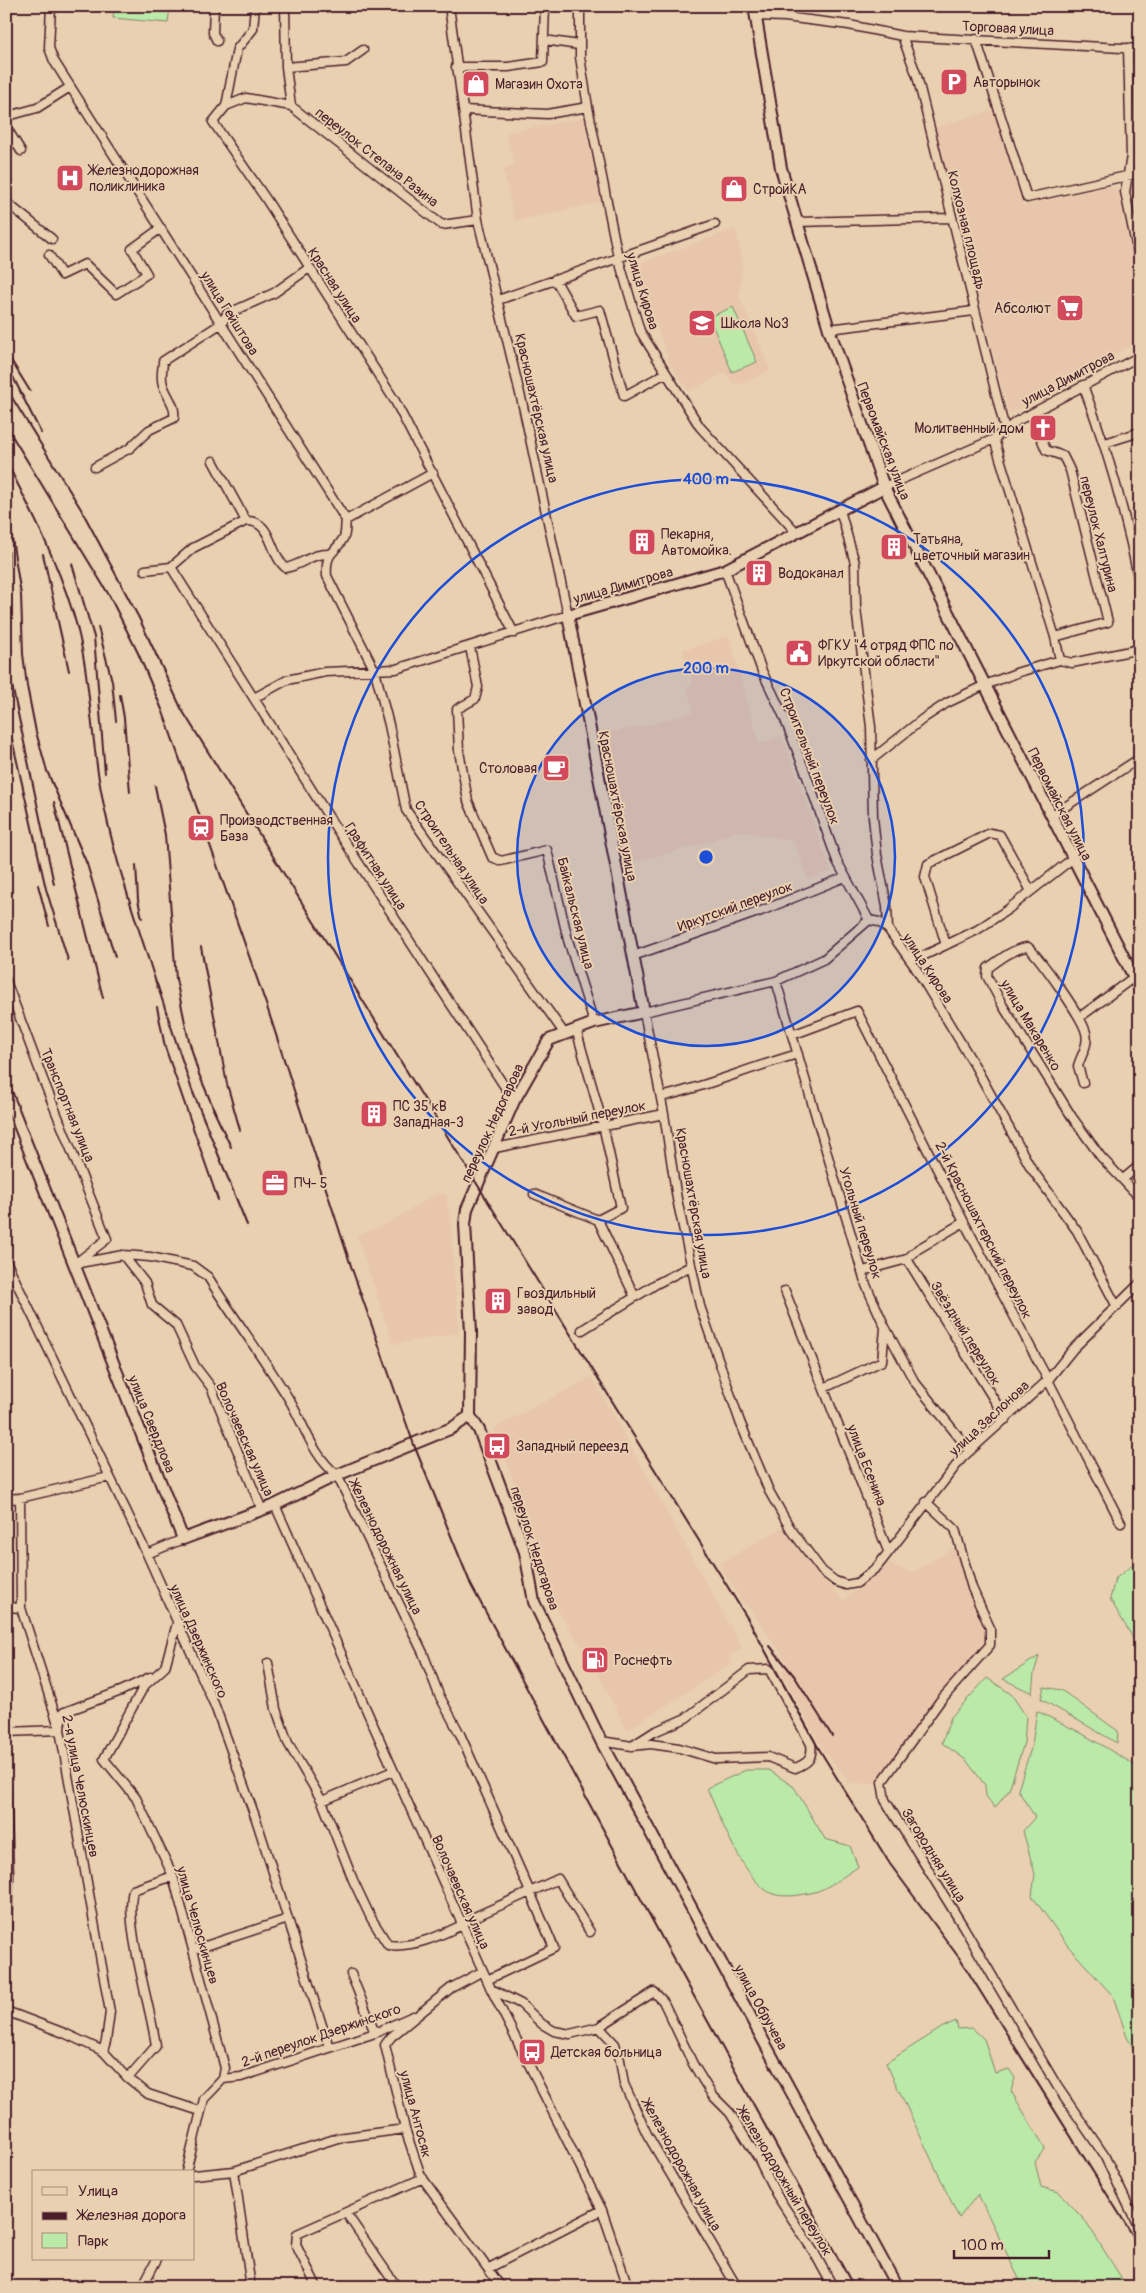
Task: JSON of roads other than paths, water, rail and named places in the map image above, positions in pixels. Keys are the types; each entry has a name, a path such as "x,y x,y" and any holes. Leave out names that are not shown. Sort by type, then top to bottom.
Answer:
{"street":[{"name":"улица Гейштова","path":"51,6 49,48 70,87 346,520"},
{"path":"214,6 212,34 217,41"},
{"path":"226,106 237,48 253,29 255,6"},
{"path":"226,106 246,98 291,106 286,67 285,6"},
{"name":"Красношахтёрская улица","path":"449,6 478,220 498,300 568,615 661,1097 677,1199 700,1306 740,1422 769,1491 790,1528 806,1550 822,1571 835,1581"},
{"path":"456,67 508,67 543,62 545,6"},
{"name":"улица Кирова","path":"580,6 579,45 588,107 618,257 640,331 700,428 797,533"},
{"name":"Торговая улица","path":"755,11 785,17 849,25 902,36 1140,48"},
{"name":"Первомайская улица","path":"755,11 781,168 829,329 884,487 1072,860 1140,989"},
{"name":"Колхозная площадь","path":"902,36 916,76 950,218 1005,430"},
{"path":"976,39 1027,198 1140,173"},
{"path":"544,40 579,45"},
{"path":"1128,48 1131,156 1125,192 1140,264"},
{"path":"286,67 346,62 363,50"},
{"path":"7,117 37,108 70,87"},
{"name":"Красная улица","path":"226,106 213,122 266,199 395,402 514,633"},
{"name":"переулок Степана Разина","path":"291,106 442,224 478,220"},
{"path":"463,110 547,114 588,107"},
{"path":"6,127 21,151"},
{"path":"6,202 52,239"},
{"path":"797,222 950,218"},
{"path":"498,300 715,224"},
{"path":"49,255 62,275 85,264 116,294 147,274 132,249 161,228"},
{"path":"95,467 130,448 150,430 174,418 175,411 163,384 161,374 163,360 222,324 227,314 274,293 309,268"},
{"path":"554,280 576,316 600,310 624,396 666,373"},
{"path":"829,329 974,311"},
{"name":"улица Димитрова","path":"254,698 287,680 324,672 396,669 568,615 725,570 884,487 994,438 1031,414 1140,356"},
{"path":"1083,386 1105,443 1130,536 1140,587"},
{"name":"переулок Халтурина","path":"1031,414 1046,450 1064,456 1070,470 1108,622 1055,637"},
{"path":"1105,443 1140,432"},
{"path":"994,438 1055,637 1060,660"},
{"path":"213,461 246,521"},
{"path":"145,570 171,567 193,548 246,521 259,523 268,536 281,564 286,568 298,565 318,554 330,554 344,536 346,520 433,473"},
{"name":"улица Кирова","path":"840,510 855,563 856,608 872,727 873,817 877,855 887,906 888,929 902,952 915,967 970,1057 1031,1168 1077,1231 1116,1307"},
{"name":"Строительная улица","path":"330,554 326,563 327,576 375,671 389,725 406,810 564,1033"},
{"name":"Графитная улица","path":"171,567 330,819 514,1101"},
{"name":"Строительный переулок","path":"725,570 762,671 784,717 825,832 845,877 869,920"},
{"name":"Байкальская улица","path":"470,647 478,687 474,699 457,710 459,751 468,801 492,857 501,861 548,850 568,940 594,1023"},
{"path":"871,760 924,718 947,703 985,685 1019,672 1060,660 1072,663 1140,649"},
{"path":"1050,816 1140,758"},
{"path":"946,945 925,876 928,864 990,833 1000,835 1031,891"},
{"path":"902,952 912,957 921,957 977,930 1008,910 1072,860"},
{"name":"Иркутский переулок","path":"633,956 761,911 845,877"},
{"path":"869,920 879,922 888,929"},
{"name":"переулок Недогарова","path":"601,1741 534,1602 525,1552 480,1430 470,1416 471,1332 465,1224 467,1209 514,1101 549,1040 594,1023 776,981 824,959 869,920"},
{"name":"улица Макаренко","path":"1083,1084 1078,1066 1087,1044 1080,1016 1036,954 1028,947 1020,947 988,968 987,976 1003,1006 1072,1117 1101,1157 1140,1198"},
{"path":"1080,1016 1134,977"},
{"name":"Транспортная улица","path":"6,980 44,1082 107,1239 74,1264"},
{"name":"Угольный переулок","path":"776,981 866,1285 885,1327 914,1380 970,1450"},
{"name":"2-й Красношахтерский переулок","path":"792,1034 857,1011 964,1222 1121,1523"},
{"path":"576,1029 603,1126 622,1208 598,1220"},
{"name":"2-й Угольный переулок","path":"661,1097 701,1087 763,1064 798,1054"},
{"name":"улица Свердлова","path":"6,1092 183,1540"},
{"name":"2-й Угольный переулок","path":"495,1148 664,1114"},
{"path":"1123,1179 1140,1165"},
{"path":"534,1194 598,1220 635,1296"},
{"path":"863,1271 907,1259 918,1249 964,1222"},
{"name":"Железнодорожная улица","path":"74,1264 123,1255 150,1257 193,1266 208,1277 290,1402 310,1443 337,1475 423,1653 439,1695 460,1734 530,1892"},
{"name":"Волочаевская улица","path":"123,1255 145,1282 152,1304 176,1325 195,1366 211,1388 262,1510"},
{"name":"Звёздный переулок","path":"907,1259 972,1367 1006,1419"},
{"name":"улица Дзержинского","path":"6,1261 146,1554 215,1706 239,1768 329,2047"},
{"path":"582,1330 635,1296 691,1266"},
{"name":"улица Заслонова","path":"835,1581 846,1585 857,1583 876,1567 926,1502 970,1450 1048,1380 1073,1349 1140,1283"},
{"path":"785,1291 824,1388 882,1362 885,1327"},
{"name":"улица Есенина","path":"824,1388 888,1551"},
{"path":"146,1554 275,1505 337,1475 452,1428 470,1416"},
{"path":"6,1499 20,1498 108,1477"},
{"name":"2-я улица Челюскинцев","path":"20,1498 21,1608 60,1730 110,2012 103,2052"},
{"name":"Загородняя улица","path":"926,1502 955,1529 972,1588 990,1628 990,1645 940,1701 882,1782 885,1800 964,1926 1058,2086 1104,2155 1140,2230"},
{"name":"Волочаевская улица","path":"275,1505 486,1980 602,2210 628,2287"},
{"path":"6,1607 21,1608"},
{"name":"улица Челюскинцев","path":"177,1623 165,1667 144,1686 104,1759 136,1798 173,1876 224,2063 225,2074 223,2078"},
{"path":"268,1663 276,1709 288,1743 322,1800 353,1880 371,1918 388,1945 401,1947 431,1940 558,1879 590,1932"},
{"path":"601,1741 632,1746 651,1744 678,1748 716,1759 768,1757 795,1768 808,1763 812,1754 811,1744 768,1669 750,1670 686,1718 654,1732 632,1746"},
{"path":"6,1732 60,1730 62,1713 155,1676"},
{"name":"улица Обручева","path":"601,1741 896,2287"},
{"path":"322,1800 393,1772"},
{"path":"6,1786 9,1876 6,1948"},
{"path":"128,2078 156,2046 152,2016 134,1938 131,1898 133,1890 173,1876"},
{"path":"486,1980 554,1948 530,1892"},
{"path":"193,1950 288,1919"},
{"name":"улица Антосяк","path":"483,1971 452,1988 426,2011 391,2036 385,2045 411,2153 423,2178 501,2287"},
{"path":"351,1974 375,2033"},
{"path":"491,1989 521,2004 542,2024 554,2031 570,2034 599,2027"},
{"name":"Железнодорожный переулок","path":"599,2027 654,1992 663,2000 693,2064 712,2095 730,2113 758,2158 776,2194 815,2254 833,2287"},
{"path":"6,2011 64,2033 103,2052 128,2078 148,2094 200,2111"},
{"name":"2-й переулок Дзержинского","path":"223,2078 241,2077 375,2033 426,2011"},
{"name":"Железнодорожная улица","path":"599,2027 614,2044 620,2060 624,2084 647,2134 737,2287"},
{"path":"186,2170 204,2099 223,2078"},
{"path":"195,2175 234,2171 338,2138 404,2129"},
{"path":"234,2171 251,2287"},
{"path":"317,2287 296,2245 298,2234 401,2186 423,2178"},
{"path":"489,2268 602,2210"},
{"path":"346,2213 397,2287"},
{"path":"142,2287 156,2260"}],"railway":[{"path":"6,352 30,391"},
{"path":"6,363 41,433"},
{"path":"6,388 81,509 139,618 182,710 749,1621 819,1749 890,1864 960,1959 1140,2247"},
{"path":"6,426 109,595 138,653 163,712 266,1004 352,1269 414,1445 471,1585 854,2287"},
{"path":"6,461 51,555 67,594 79,633 105,811 126,888 158,989"},
{"path":"6,501 21,595 23,654 27,686 36,732 47,771 87,864 115,957"},
{"path":"6,606 9,586 9,552"},
{"path":"43,554 69,671"},
{"path":"72,564 94,637 105,773"},
{"path":"98,627 112,681 116,721"},
{"path":"6,657 54,884"},
{"path":"120,695 124,718 130,792"},
{"path":"6,713 46,889 68,960"},
{"path":"155,786 165,835 176,979 188,1037 198,1072 216,1114"},
{"path":"54,802 103,998"},
{"path":"136,865 138,900 142,918"},
{"path":"38,885 49,926"},
{"path":"201,947 227,1084 240,1130"},
{"path":"157,984 192,1090 247,1225"},
{"path":"157,1007 165,1047 218,1200"},
{"path":"213,1109 231,1147"},
{"path":"770,1646 795,1677 832,1736"}],"place":[{"name":"Авторынок","path":"954,82"},
{"name":"Магазин Охота","path":"476,84"},
{"name":"Железнодорожная поликлиника","path":"70,178"},
{"name":"СтройКА","path":"734,189"},
{"name":"Абсолют","path":"1070,308"},
{"name":"Школа №3","path":"702,323"},
{"name":"Молитвенный дом","path":"1043,428"},
{"name":"Пекарня, Автомойка.","path":"642,542"},
{"name":"Татьяна, цветочный магазин","path":"894,547"},
{"name":"Водоканал","path":"759,573"},
{"name":"ФГКУ \"4 отряд ФПС по Иркутской области\"","path":"799,653"},
{"name":"Столовая","path":"556,768"},
{"name":"Производственная База","path":"201,828"},
{"name":"ПС 35 кВ Западная-3","path":"374,1114"},
{"name":"ПЧ- 5","path":"275,1183"},
{"name":"Гвоздильный завод","path":"498,1301"},
{"name":"Западный переезд","path":"497,1446"},
{"name":"Роснефть","path":"595,1660"},
{"name":"Детская больница","path":"532,2052"}]}
